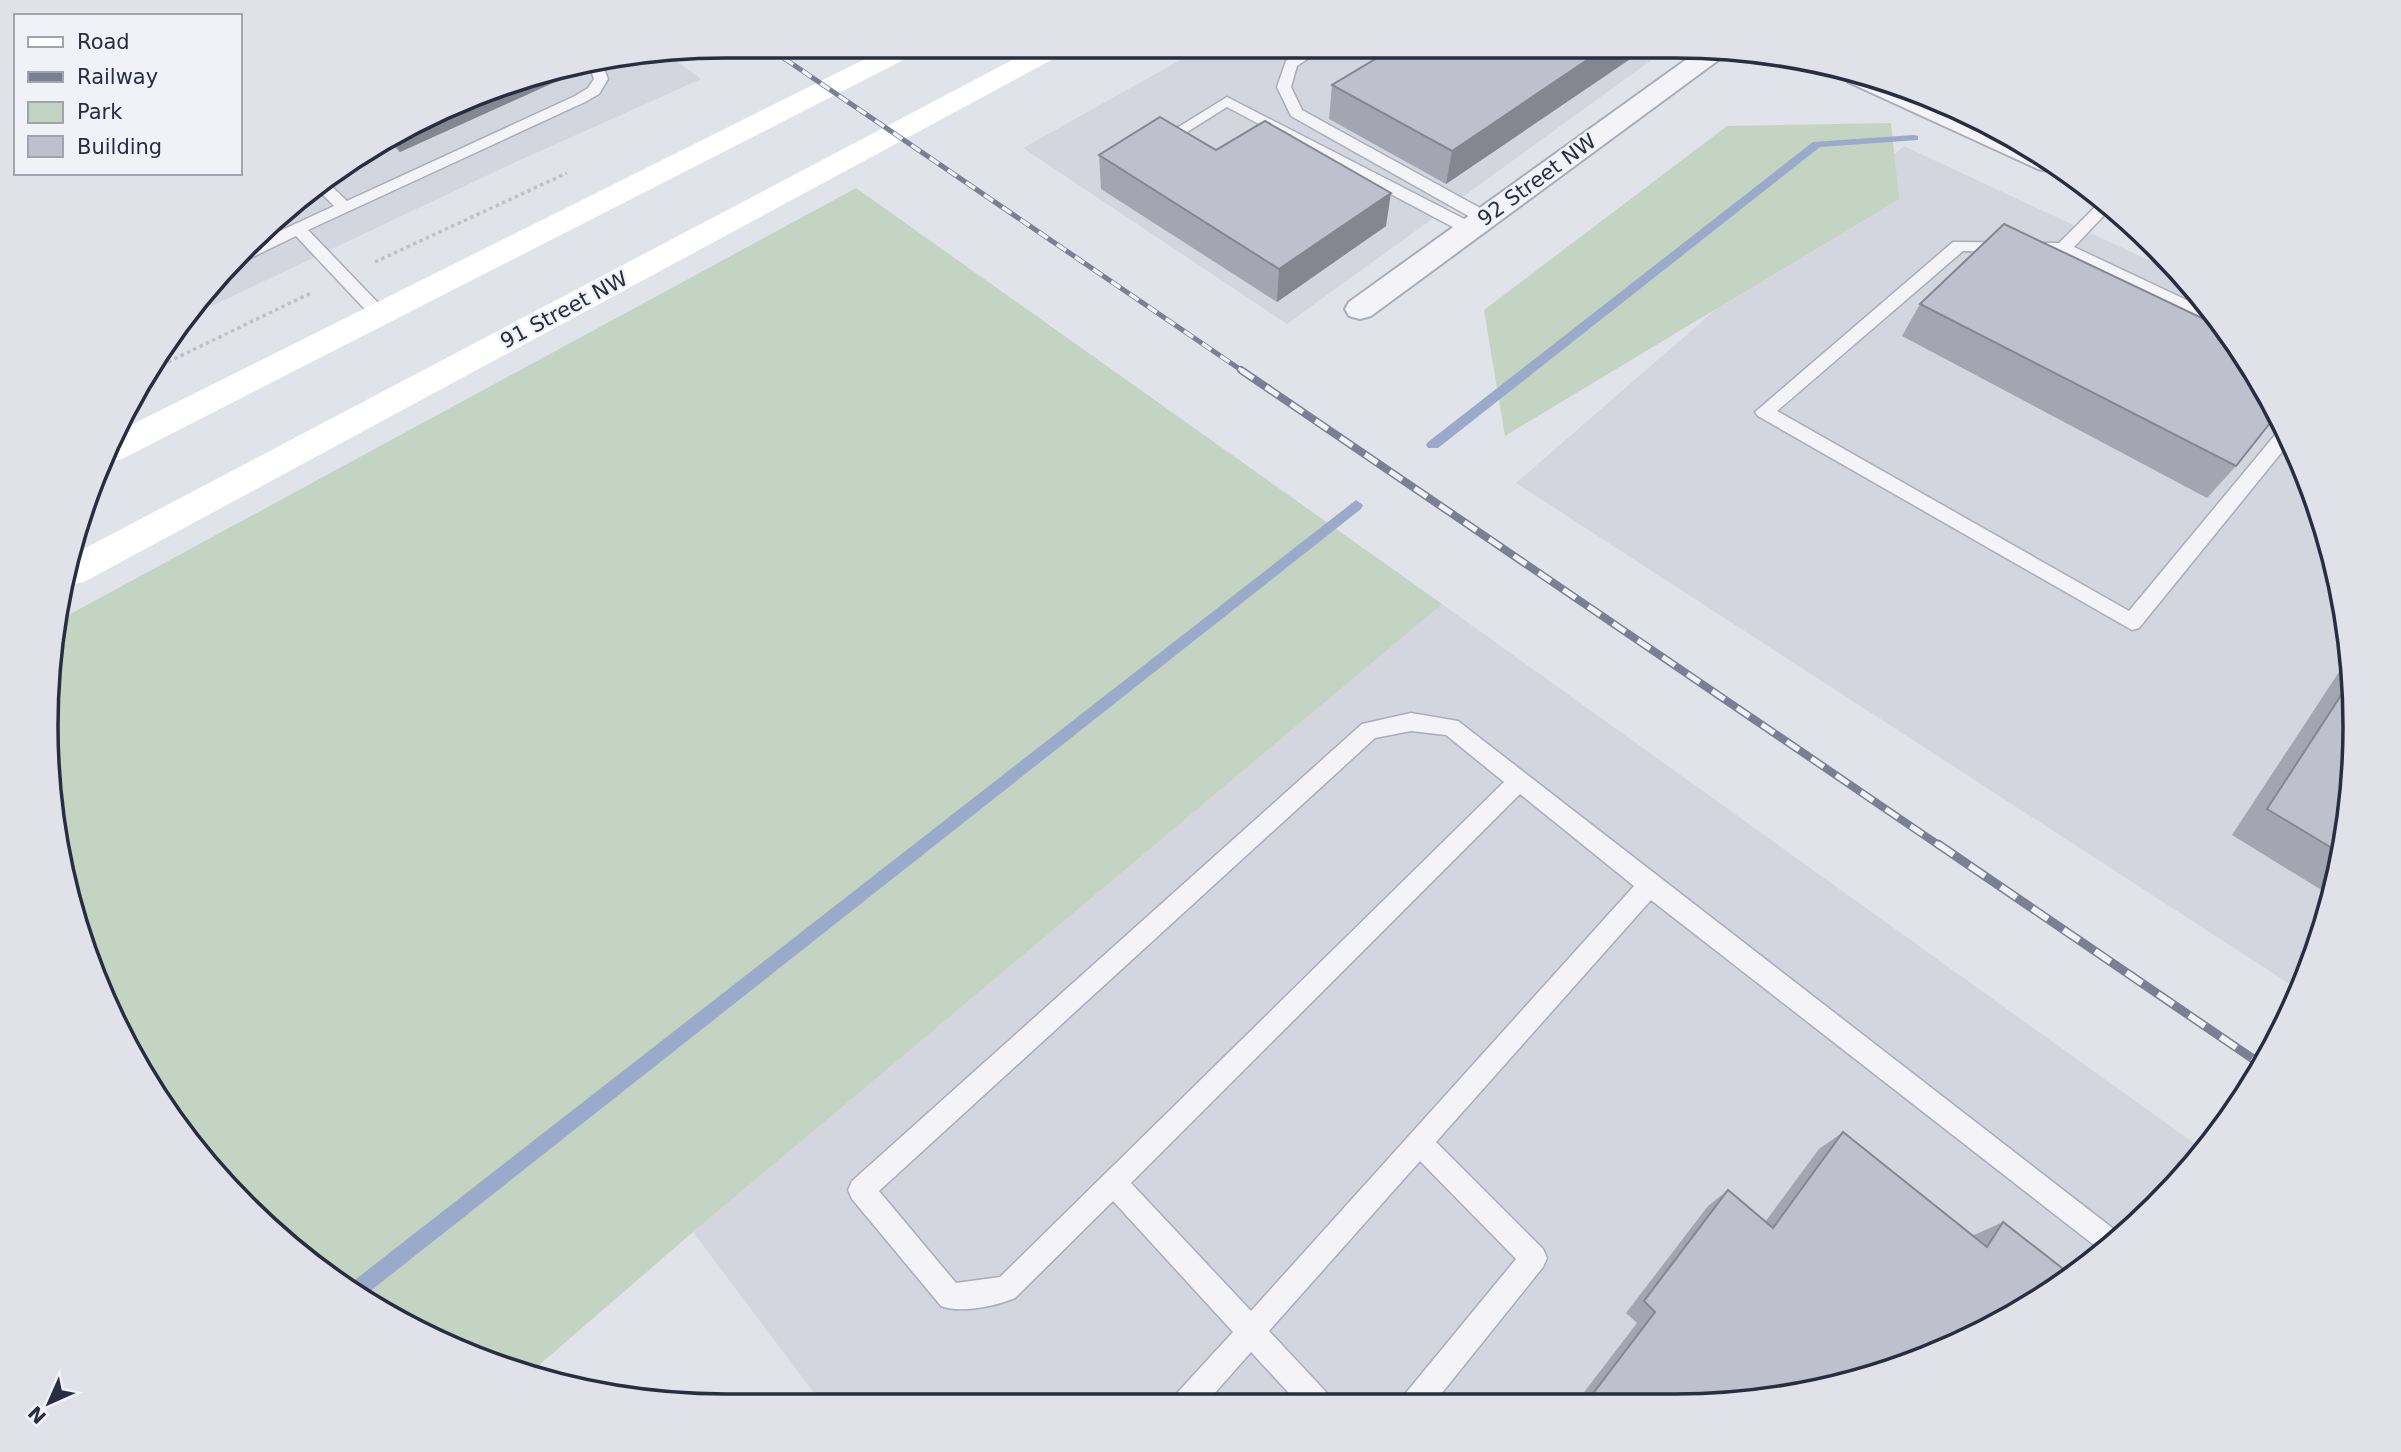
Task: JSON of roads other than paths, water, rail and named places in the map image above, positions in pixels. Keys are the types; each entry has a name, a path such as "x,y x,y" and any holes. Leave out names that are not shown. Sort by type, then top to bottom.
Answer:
{"main road":[{"path":"120,445 888,58"},
{"name":"91 Street NW","path":"77,569 1036,58"}],"street":[{"name":"92 Street NW","path":"1360,309 1700,59"},
{"path":"1920,105 1984,134"}],"lane":[{"path":"1302,58 1291,65 1284,87 1296,113 1477,224"},
{"path":"260,246 580,99 594,91 601,79 598,71"},
{"path":"1171,136 1227,101 1477,224"},
{"path":"327,190 345,208"},
{"path":"2063,248 2100,211"},
{"path":"298,229 379,314"},
{"path":"2201,314 2063,248 1959,246 1764,412 2132,622 2279,442"},
{"path":"1519,781 1006,1289 950,1297 861,1190 1369,730 1411,722 1451,727 1650,885 2105,1237"},
{"path":"1195,1394 1650,885"},
{"path":"1419,1143 1534,1258 1423,1394"},
{"path":"1113,1182 1308,1394"}],"waterway":[{"path":"1433,445 1817,144 1914,138"},
{"path":"361,1286 1356,505"}],"railway":[{"path":"784,58 1244,372"},
{"path":"1241,370 1940,846"},
{"path":"1938,844 2254,1060"}]}
